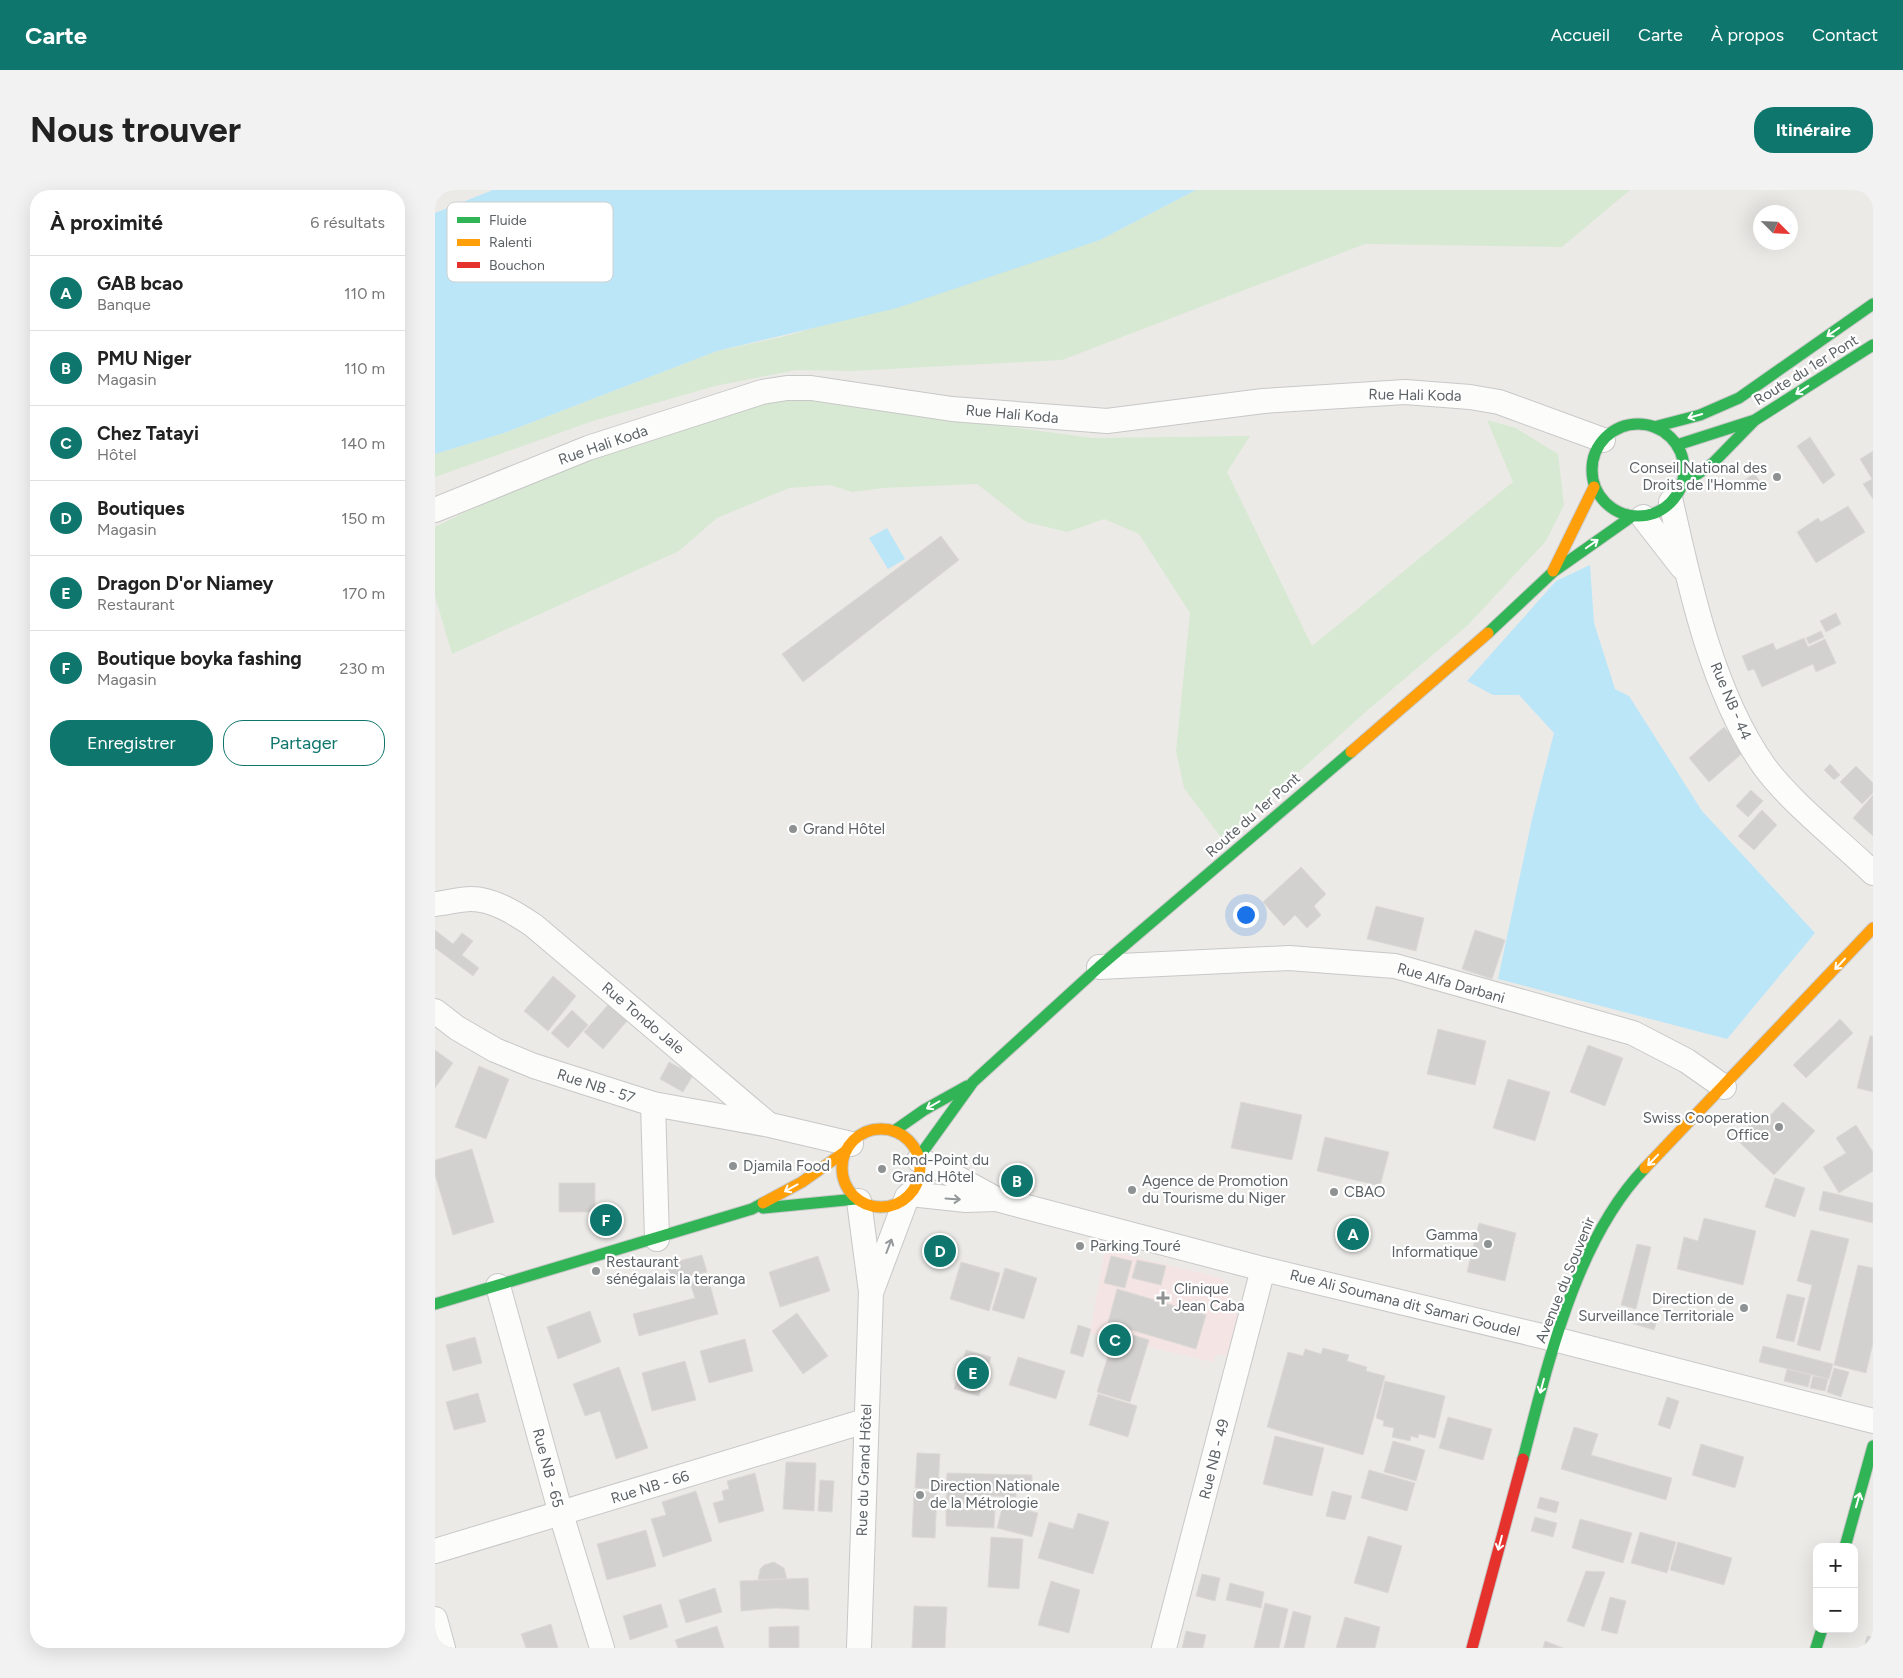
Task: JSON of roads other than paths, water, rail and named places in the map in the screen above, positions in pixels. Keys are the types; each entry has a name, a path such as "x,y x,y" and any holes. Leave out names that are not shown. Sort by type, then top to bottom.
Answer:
{"street":[{"path":"1653,426 1700,414 1739,398 1873,304"},
{"name":"Route du 1er Pont","path":"1676,494 1713,463 1755,420 1873,345"},
{"name":"Rue Hali Koda","path":"435,510 588,448 762,392 787,388 811,388 952,409 1107,421 1263,401 1405,392 1470,396 1499,402 1603,440"},
{"name":"Route du 1er Pont","path":"1677,445 1755,420"},
{"path":"1640,424 1653,426 1667,434 1677,445 1682,458 1684,472 1676,494 1655,514 1637,517 1609,507 1594,487 1592,462 1603,440 1613,431 1626,426 1640,424"},
{"name":"Route du 1er Pont","path":"1553,572 1594,487"},
{"name":"Rue NB - 44","path":"1676,494 1687,573 1724,691 1749,743 1765,768 1784,789 1873,873"},
{"name":"Route du 1er Pont","path":"919,1158 973,1082 1099,967 1465,656 1553,572 1637,517"},
{"name":"Rue NB - 44","path":"1637,517 1687,573"},
{"name":"Rue Tondo Jale","path":"435,904 472,899 496,904 514,912 541,932 770,1125 848,1147"},
{"name":"Avenue du Souvenir","path":"1472,1648 1554,1339 1592,1247 1607,1217 1640,1173 1873,928"},
{"name":"Rue Alfa Darbani","path":"1099,967 1289,958 1395,966 1633,1034 1687,1061 1723,1087"},
{"name":"Rue NB - 57","path":"435,1011 457,1028 495,1050 534,1066 653,1104 770,1125"},
{"name":"Route du 1er Pont","path":"895,1131 924,1110 973,1082"},
{"path":"653,1104 657,1239"},
{"path":"435,1304 752,1209 802,1182 862,1134 870,1130 887,1129 895,1131 910,1141 919,1158 919,1178 909,1196 896,1204 884,1207 871,1206 858,1200 848,1189 843,1177 842,1164 848,1147"},
{"name":"Rue Ali Soumana dit Samari Goudel","path":"919,1158 996,1199 1263,1269 1554,1339 1873,1421"},
{"name":"Rue Ali Soumana dit Samari Goudel","path":"909,1196 966,1200 996,1199"},
{"name":"Rue du Grand Hôtel","path":"871,1292 909,1196"},
{"path":"752,1209 858,1200"},
{"name":"Rue du Grand Hôtel","path":"858,1200 871,1292 865,1421 859,1648"},
{"name":"Rue NB - 49","path":"1164,1648 1263,1269"},
{"name":"Rue NB - 65","path":"498,1286 561,1514 602,1648"},
{"name":"Rue NB - 66","path":"435,1551 865,1421"},
{"path":"1846,1543 1873,1446"},
{"path":"435,1619 443,1648"},
{"path":"1816,1648 1821,1633"}],"water":[{"path":"493,190 1196,190 1100,240 897,308 717,351 504,433 435,454 435,213 447,208 447,282 613,282 613,202 463,202"},
{"path":"887,528 905,559 888,569 869,538"},
{"path":"1590,565 1594,623 1615,689 1629,696 1702,811 1815,933 1727,1039 1498,979 1532,819 1554,733 1519,695 1493,695 1467,681 1556,581"}],"place":[{"name":"Conseil National des Droits de l'Homme","path":"1777,477"},
{"name":"Grand Hôtel","path":"793,829"},
{"name":"Swiss Cooperation Office","path":"1779,1127"},
{"name":"Djamila Food","path":"733,1166"},
{"name":"Rond-Point du Grand Hôtel","path":"882,1169"},
{"name":"PMU Niger","path":"1017,1181"},
{"name":"Agence de Promotion du Tourisme du Niger","path":"1132,1190"},
{"name":"CBAO","path":"1334,1192"},
{"name":"Boutique boyka fashing","path":"606,1220"},
{"name":"GAB bcao","path":"1353,1234"},
{"name":"Gamma Informatique","path":"1488,1244"},
{"name":"Parking Touré","path":"1080,1246"},
{"name":"Boutiques","path":"940,1251"},
{"name":"Restaurant sénégalais la teranga","path":"596,1271"},
{"name":"Clinique Jean Caba","path":"1163,1298"},
{"name":"Direction de Surveillance Territoriale","path":"1744,1308"},
{"name":"Chez Tatayi","path":"1115,1340"},
{"name":"Dragon D'or Niamey","path":"973,1373"},
{"name":"Direction Nationale de la Métrologie","path":"920,1495"}]}
